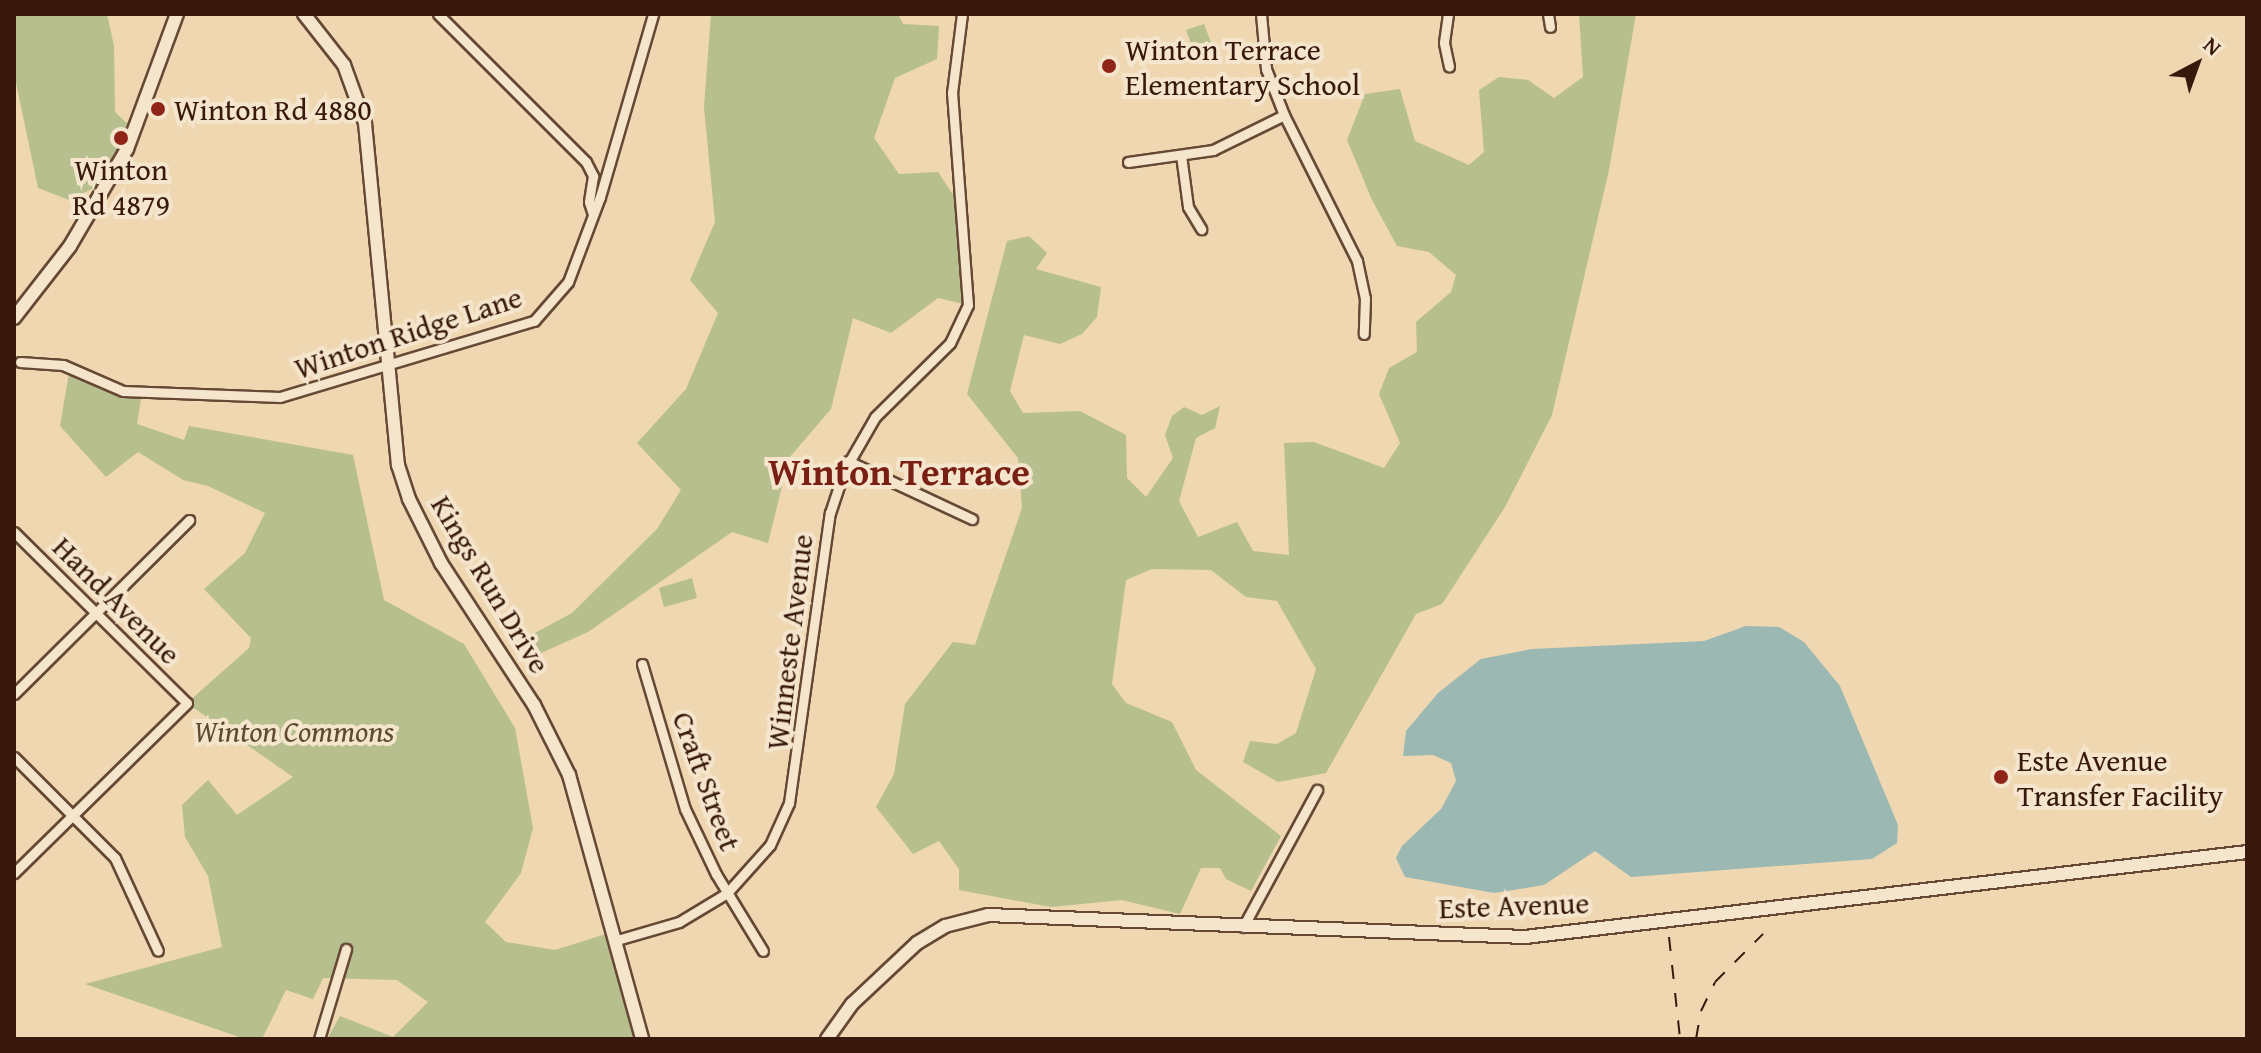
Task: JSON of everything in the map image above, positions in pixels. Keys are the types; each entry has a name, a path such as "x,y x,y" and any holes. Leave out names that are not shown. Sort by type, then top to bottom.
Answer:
{"street":[{"path":"14,318 70,246 127,149 177,14"},
{"name":"Kings Run Drive","path":"304,14 344,65 365,123 398,465 409,499 441,563 534,705 569,775 642,1039"},
{"path":"438,14 586,162 593,176 589,202 593,214"},
{"name":"Winton Ridge Lane","path":"20,362 63,365 123,391 262,398 294,395 524,326 543,314 565,289 593,214 653,14"},
{"name":"Winneste Avenue","path":"617,940 679,922 727,893 770,845 794,788 830,513 848,461 891,398 950,343 968,305 952,93 962,14"},
{"path":"1261,14 1266,69 1284,115 1357,261 1365,298 1364,334"},
{"path":"1448,14 1444,43 1449,66"},
{"path":"1548,14 1550,27"},
{"path":"1128,162 1213,150 1284,115"},
{"path":"1181,155 1188,207 1201,229"},
{"path":"848,461 972,519"},
{"path":"14,694 189,520"},
{"name":"Hand Avenue","path":"14,532 187,703 73,816"},
{"name":"Craft Street","path":"642,664 685,809 727,893 763,951"},
{"path":"14,757 120,865 158,951"},
{"path":"1243,927 1317,790"},
{"path":"14,873 73,816"},
{"name":"Este Avenue","path":"827,1039 852,1004 917,943 962,920 1006,914 1243,927 1525,937 2247,852"},
{"path":"319,1039 346,949"}],"green space":[{"path":"14,14 107,14 114,46 115,112 135,131 110,180 69,200 38,188 14,73"},
{"path":"711,14 898,14 903,24 939,26 937,59 895,78 874,138 899,174 938,172 963,210 968,305 938,298 891,333 853,318 831,409 789,458 768,543 732,532 588,632 530,658 520,641 572,613 657,529 681,490 637,443 686,389 718,313 690,280 715,222 704,107"},
{"path":"1579,14 1636,14 1609,170 1552,415 1505,507 1442,604 1416,614 1326,773 1278,782 1243,762 1250,741 1277,744 1296,733 1316,669 1277,601 1246,597 1211,570 1152,569 1126,580 1112,684 1126,703 1172,722 1196,770 1281,836 1251,891 1226,879 1220,868 1201,868 1180,914 1122,900 1051,907 959,890 959,869 939,841 913,854 876,807 894,774 905,704 953,642 975,645 1022,508 1018,458 967,394 1007,241 1029,236 1047,253 1036,269 1101,287 1097,317 1082,334 1060,344 1024,335 1010,391 1023,413 1080,411 1126,435 1127,478 1146,497 1173,458 1165,435 1172,416 1184,407 1202,415 1220,406 1215,428 1196,438 1179,501 1198,537 1237,522 1253,551 1289,555 1284,443 1314,442 1384,468 1400,443 1379,394 1389,368 1417,352 1416,322 1451,292 1456,275 1429,252 1397,246 1372,200 1347,140 1365,94 1400,89 1415,141 1469,165 1484,152 1479,90 1499,77 1528,80 1554,98 1583,77"},
{"path":"1204,24 1216,56 1198,62 1186,30"},
{"name":"Winton Commons","path":"69,373 141,399 137,424 184,440 189,426 353,455 384,600 464,644 515,728 533,828 521,873 485,922 506,942 555,950 609,933 637,1039 327,1039 340,1016 393,1037 428,1002 397,980 323,978 313,999 286,990 262,1039 245,1039 85,984 222,947 208,876 185,837 182,805 208,780 237,815 293,777 187,703 249,648 251,638 204,589 245,553 265,513 208,486 183,480 138,452 106,477 60,426"},
{"path":"692,578 697,598 664,607 659,588"}],"water":[{"path":"1746,626 1779,627 1804,642 1840,686 1898,825 1897,843 1872,859 1631,877 1595,851 1544,885 1494,893 1405,877 1396,858 1402,846 1441,809 1456,781 1451,763 1433,755 1403,756 1406,731 1438,693 1481,659 1532,649 1704,641"}],"railway":[{"path":"1696,1039 1701,1011 1715,982 1763,934"},
{"path":"1669,937 1680,1039"}],"place":[{"name":"Winton Terrace Elementary School","path":"1109,66"},
{"name":"Winton Rd 4880","path":"158,109"},
{"name":"Winton Rd 4879","path":"121,138"},
{"name":"Este Avenue Transfer Facility","path":"2001,777"}],"district":[{"name":"Winton Terrace","path":"899,472"}]}
